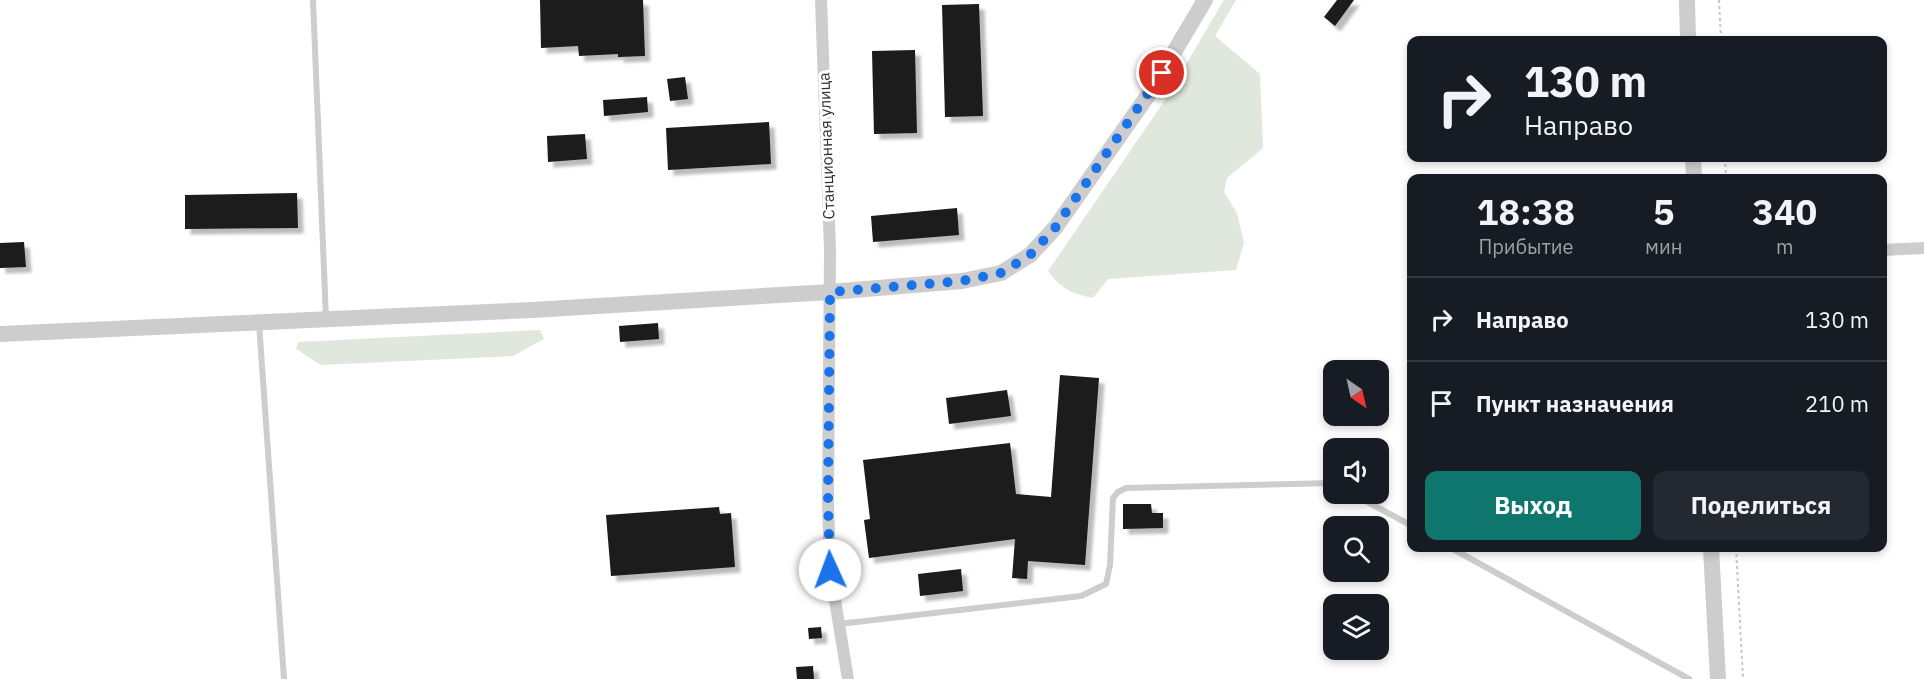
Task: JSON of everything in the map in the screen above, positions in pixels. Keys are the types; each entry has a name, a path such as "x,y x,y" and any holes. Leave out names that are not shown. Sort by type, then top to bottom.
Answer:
{"street":[{"name":"Станционная улица","path":"821,0 830,292 828,501 830,570 848,679"},
{"path":"0,334 532,310 830,292 962,281 1001,273 1030,255 1055,228 1145,100 1205,0"},
{"path":"1687,0 1688,36"},
{"path":"1887,250 1924,248"},
{"path":"1711,552 1718,679"}],"lane":[{"path":"313,0 326,319"},
{"path":"259,322 284,679"},
{"path":"838,624 1081,596 1106,584 1110,566 1113,498 1126,488 1323,483"},
{"path":"1371,504 1407,523"},
{"path":"1458,552 1689,679"}],"path":[{"path":"1719,0 1721,36"},
{"path":"1736,552 1743,679"}],"shaded area":[{"path":"1224,0 1236,0 1215,36 1260,74 1263,148 1227,178 1224,192 1237,213 1244,243 1236,270 1108,279 1093,298 1068,290 1058,283 1048,271 1165,100"},
{"path":"540,330 544,339 513,356 321,365 296,349 298,342"}],"building":[{"path":"540,0 643,0 645,56 618,57 618,54 579,56 578,46 541,48"},
{"path":"1337,0 1354,0 1335,26 1324,17"},
{"path":"979,4 983,116 945,117 942,5"},
{"path":"915,50 917,133 874,134 872,51"},
{"path":"685,77 688,99 670,101 667,79"},
{"path":"647,97 648,112 604,116 603,100"},
{"path":"769,122 771,164 668,170 666,128"},
{"path":"585,134 587,159 548,162 547,136"},
{"path":"297,193 298,228 185,229 185,195"},
{"path":"957,208 959,235 873,242 871,216"},
{"path":"24,242 26,267 0,268 0,243"},
{"path":"658,323 659,339 620,342 619,326"},
{"path":"1060,375 1099,378 1085,565 1028,561 1027,579 1012,578 1015,539 869,558 864,520 870,519 863,460 1010,443 1016,494 1051,497"},
{"path":"1007,390 1011,416 949,424 946,398"},
{"path":"1123,504 1151,504 1152,513 1163,513 1163,528 1123,529"},
{"path":"719,507 720,514 731,513 735,567 611,576 606,515"},
{"path":"961,569 963,591 920,596 918,574"},
{"path":"821,627 822,638 809,639 808,628"},
{"path":"813,666 814,679 797,679 796,667"}],"route":[{"path":"830,570 828,501 830,292 962,281 1001,273 1030,255 1055,228 1162,73"}]}
